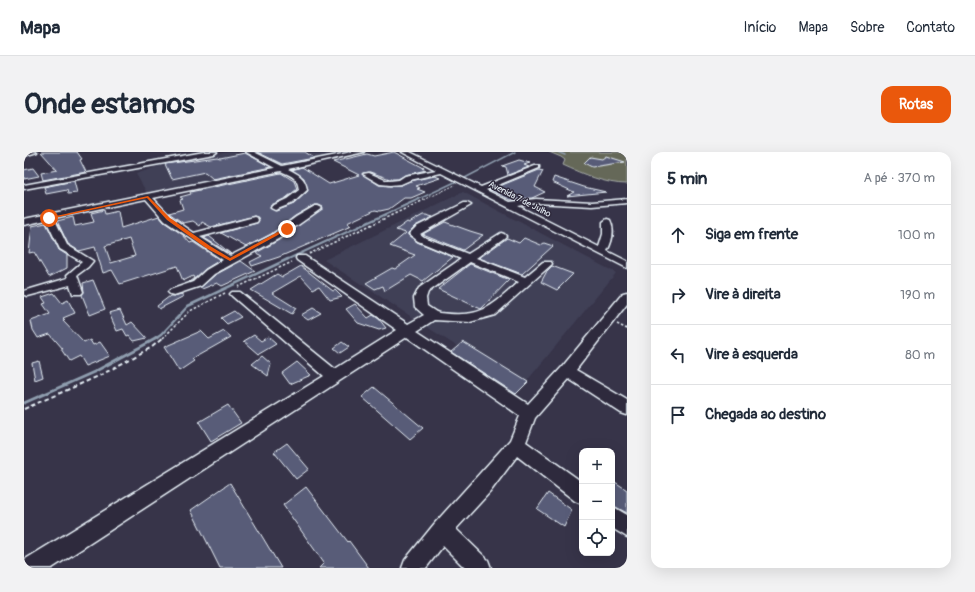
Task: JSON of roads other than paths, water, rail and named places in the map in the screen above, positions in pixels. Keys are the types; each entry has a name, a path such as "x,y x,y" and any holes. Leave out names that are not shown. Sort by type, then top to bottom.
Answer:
{"street":[{"path":"24,154 34,152"},
{"path":"24,187 214,152"},
{"path":"249,152 298,177 302,182 303,190 294,199 275,208"},
{"path":"24,222 361,152"},
{"name":"Avenida 7 de Julho","path":"404,152 627,265"},
{"path":"149,156 158,163"},
{"path":"481,190 537,167"},
{"path":"367,174 383,182 394,183 442,171"},
{"path":"148,197 168,219 208,247 230,260"},
{"path":"510,205 536,201 592,204 627,201"},
{"path":"467,205 419,229 414,234 421,239 526,281"},
{"path":"174,292 197,284 210,272 275,236 318,208"},
{"path":"49,218 63,247 88,260 84,266 72,275 77,292"},
{"path":"194,236 254,220"},
{"path":"600,252 607,240 607,222"},
{"path":"501,236 424,290 420,298 420,307 432,316 451,319 490,312 547,264"},
{"path":"301,258 529,414"},
{"path":"28,293 74,280"},
{"path":"236,294 335,376"},
{"path":"413,568 442,530 483,485 516,445 529,414 567,371 627,296"},
{"path":"32,568 432,316"},
{"path":"567,371 627,408"},
{"path":"516,445 579,492"},
{"path":"615,518 627,527"},
{"path":"442,530 480,568"}],"waterway":[{"path":"463,179 515,152"},
{"path":"557,152 565,155"},
{"path":"417,200 455,182"},
{"path":"286,260 419,199"},
{"path":"155,339 161,335 188,306 288,259"},
{"path":"24,403 94,372 157,338"}]}
